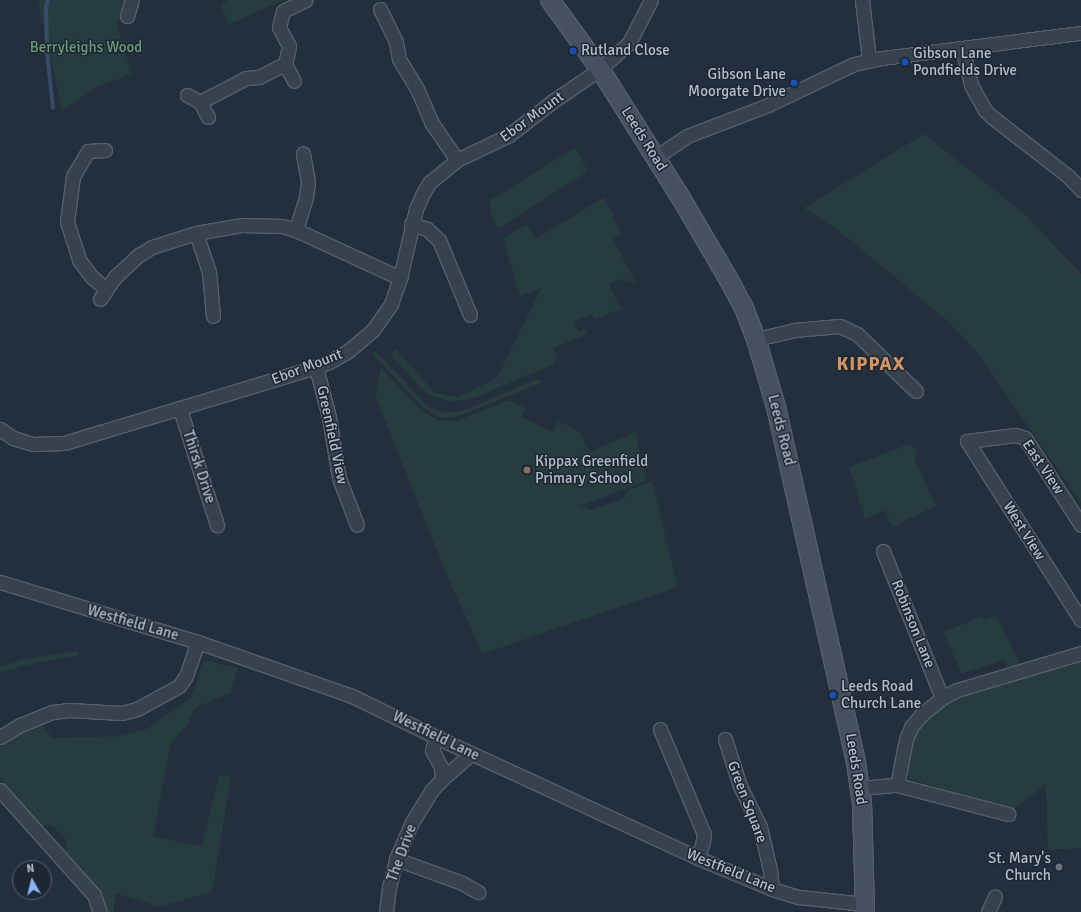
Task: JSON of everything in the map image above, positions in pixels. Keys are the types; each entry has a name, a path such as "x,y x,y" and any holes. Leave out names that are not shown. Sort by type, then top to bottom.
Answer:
{"main road":[{"name":"Leeds Road","path":"550,0 600,69 656,157 729,280 744,308 756,339 776,407 799,501 849,726 860,788 864,841 865,908"}],"street":[{"path":"127,16 132,0"},
{"path":"294,80 285,64 288,46 279,27 283,11 306,0"},
{"path":"600,69 629,43 651,0"},
{"path":"862,0 869,60"},
{"path":"380,9 396,42 399,59 418,91 431,122 457,160"},
{"path":"656,157 687,136 768,105 839,70 869,60 1081,33"},
{"path":"962,48 971,84 985,110 1069,177 1081,190"},
{"path":"200,102 246,78 259,77 285,64"},
{"name":"Ebor Mount","path":"0,429 13,438 22,441 53,445 64,443 316,367 329,362 348,351 373,330 391,304 400,278 411,224 422,193 430,182 457,160 509,135 541,110 600,69"},
{"path":"187,95 200,102 208,117"},
{"path":"105,150 88,151 73,176 67,222 79,260 103,294 115,277 139,255 152,247 196,233 242,225 282,226 296,230 400,278"},
{"path":"296,230 306,197 308,182 303,153"},
{"path":"411,224 427,228 439,240 470,315"},
{"path":"196,233 209,272 214,316"},
{"path":"756,339 794,330 840,326 858,334 916,391"},
{"name":"Greenfield View","path":"316,367 329,417 339,478 357,525"},
{"name":"Thirsk Drive","path":"180,409 217,525"},
{"name":"East View","path":"967,441 1015,435 1025,438 1081,525"},
{"name":"West View","path":"967,441 1081,620"},
{"name":"Robinson Lane","path":"883,551 942,698"},
{"name":"Westfield Lane","path":"0,582 198,642 352,696 471,754 698,858 772,889 806,898 865,908"},
{"path":"0,738 20,725 52,712 69,710 122,713 137,709 179,686 186,676 198,642"},
{"path":"897,785 906,739 911,727 921,715 942,698 957,690 1081,653"},
{"path":"660,729 704,834 698,858"},
{"path":"436,737 432,750 441,767 442,779"},
{"name":"Green Square","path":"725,739 740,786 760,828 770,870 772,889"},
{"name":"The Drive","path":"386,912 389,888 396,859 412,822 431,791 442,779 471,754"},
{"path":"860,788 897,785 1008,814"},
{"path":"0,790 94,895 100,912"},
{"path":"396,859 460,882 478,892"},
{"path":"988,912 995,896"}],"green space":[{"name":"Berryleighs Wood","path":"38,0 127,0 117,25 132,74 98,86 62,111"},
{"path":"229,0 285,0 229,24 220,5"},
{"path":"924,134 1026,215 1081,274 1081,503 976,351 946,320 907,287 838,230 804,208"},
{"path":"575,148 588,171 498,229 492,216 489,201"},
{"path":"604,197 614,215 612,217 622,233 613,239 636,283 621,279 609,284 621,309 595,319 592,314 574,321 578,332 585,329 587,334 553,348 557,358 554,364 469,400 449,401 430,395 422,389 390,355 396,349 435,393 458,397 497,378 541,288 520,296 503,239 526,224 536,239"},
{"path":"373,351 380,356 428,406 444,413 462,411 537,379 543,382 464,414 444,418 434,415 425,409 373,355"},
{"name":"Kippax Greenfield Primary School","path":"381,368 422,411 438,420 457,421 508,400 525,408 521,417 553,432 558,421 580,432 589,452 636,432 646,481 577,507 581,506 591,510 624,499 626,491 652,481 678,587 482,654 443,566 375,395"},
{"path":"909,444 916,448 915,461 936,506 892,527 885,510 865,519 849,467"},
{"path":"982,616 984,620 996,616 1020,664 1007,667 1004,660 961,674 944,632"},
{"path":"78,651 79,655 22,666 0,673 0,667 25,659"},
{"path":"204,660 238,668 230,693 195,708 187,725 171,743 153,837 202,846 219,775 231,777 212,892 159,907 116,893 113,912 107,912 105,904 97,889 65,853 66,840 52,825 40,825 0,777 0,748 5,742 16,735 42,724 52,738 121,736 147,729 191,698"},
{"path":"1081,660 1081,848 1048,850 1046,784 1014,809 910,779 903,773 911,740 915,732 934,711 949,699"}],"waterway":[{"path":"48,0 46,7 47,52 53,108"}],"place":[{"name":"Rutland Close","path":"573,51"},
{"name":"Gibson Lane Pondfields Drive","path":"905,62"},
{"name":"Gibson Lane Moorgate Drive","path":"794,83"},
{"name":"Kippax Greenfield Primary School","path":"527,470"},
{"name":"Leeds Road Church Lane","path":"833,695"},
{"name":"St. Mary's Church","path":"1059,867"}],"district":[{"name":"KIPPAX","path":"871,365"}]}
